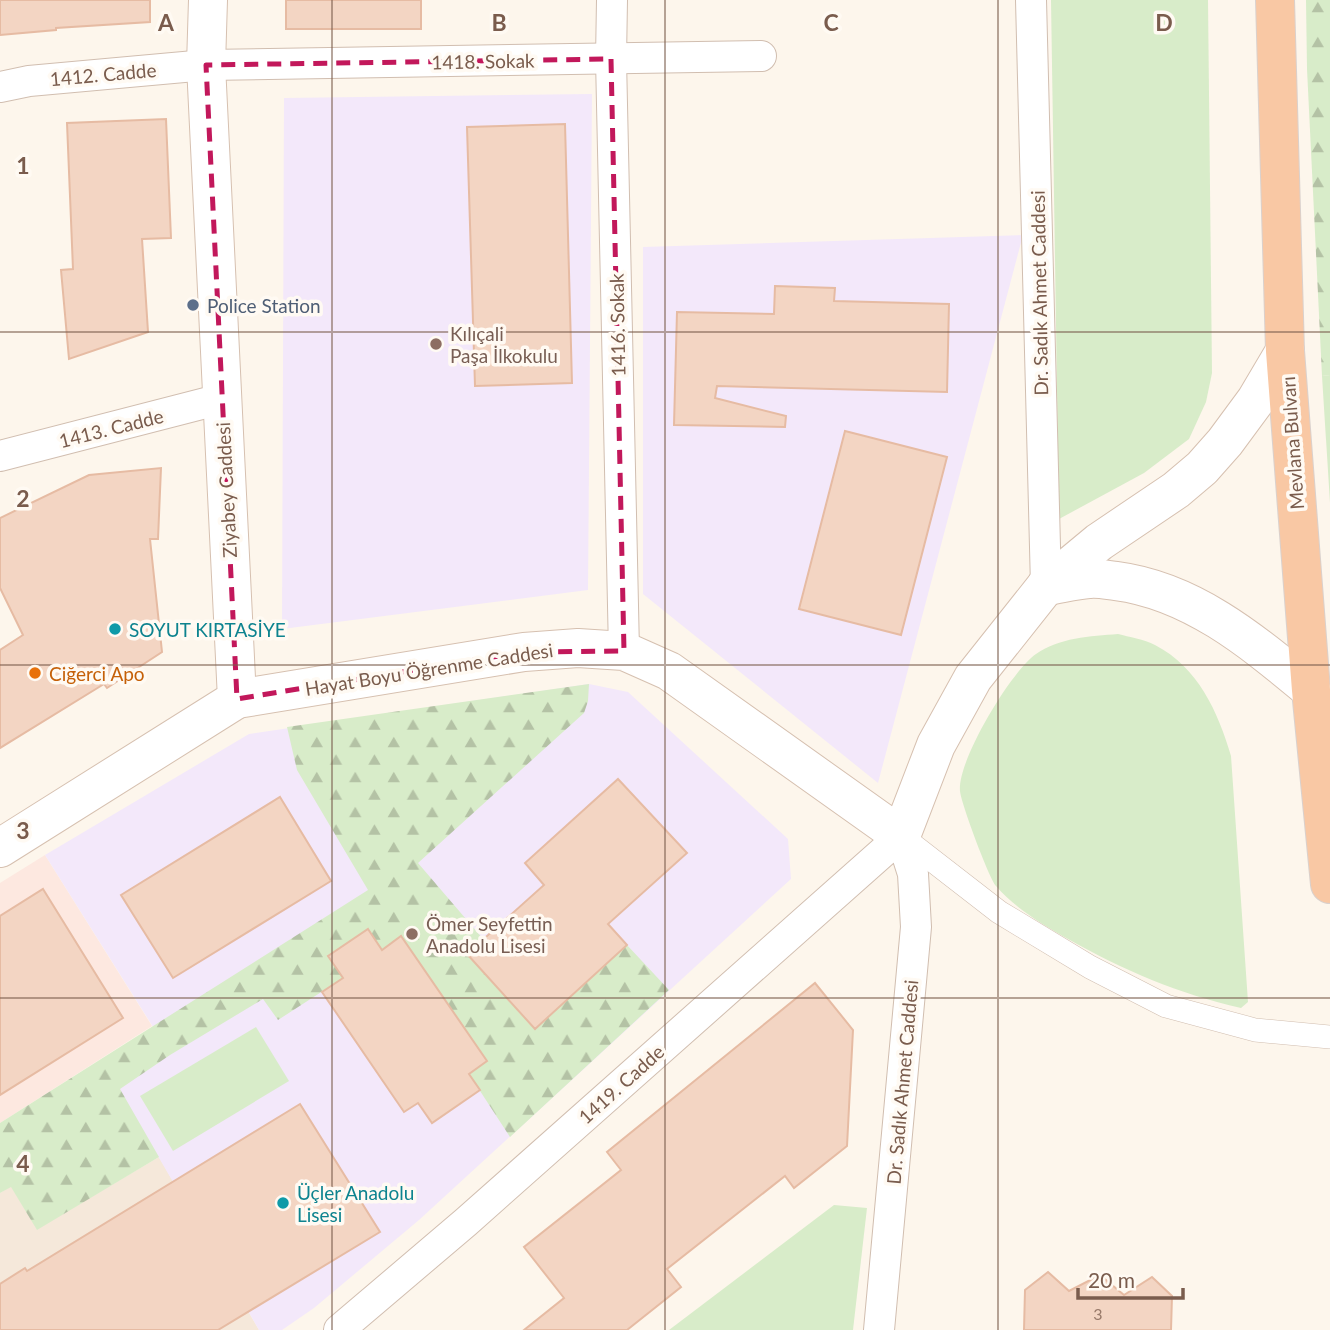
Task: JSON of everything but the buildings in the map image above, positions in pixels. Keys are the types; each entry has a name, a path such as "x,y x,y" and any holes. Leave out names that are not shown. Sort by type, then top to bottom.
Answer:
{"highway":[{"name":"Mevlana Bulvarı","path":"1275,0 1285,351 1311,690 1330,884"}],"main road":[{"name":"Ziyabey Caddesi","path":"208,0 206,65 237,699"},
{"path":"901,836 936,746 973,678 1046,586 1098,542 1176,490 1202,468 1225,442 1255,400 1285,351"},
{"path":"1046,586 1091,579 1134,584 1171,596 1209,613 1249,639 1311,690"},
{"name":"Hayat Boyu Öğrenme Caddesi","path":"237,699 524,653 578,648 624,651 669,671 901,836"},
{"path":"0,848 237,699"}],"street":[{"name":"1416. Sokak","path":"612,0 624,651"},
{"name":"Dr. Sadık Ahmet Caddesi","path":"1031,0 1046,586"},
{"name":"1418. Sokak","path":"206,65 761,56"},
{"name":"1412. Cadde","path":"0,87 30,81 206,65"},
{"name":"1413. Cadde","path":"0,456 221,399"},
{"name":"Dr. Sadık Ahmet Caddesi","path":"879,1330 916,927 913,874 901,836"},
{"path":"901,836 999,912 1090,967 1166,1006 1255,1030 1330,1037"},
{"name":"1419. Cadde","path":"339,1330 466,1222 901,836"}],"highlighted area":[{"path":"611,59 624,651 524,652 237,699 206,65"}],"shaded area":[{"name":"Kılıçali Paşa İlkokulu","path":"592,94 588,590 282,629 284,98"},
{"path":"1023,235 878,783 643,594 643,247"},
{"name":"Ömer Seyfettin Anadolu Lisesi","path":"589,684 628,692 788,839 791,879 419,1220 314,1308 282,1330 259,1330 119,1089 170,1054 45,855 249,734"},
{"path":"45,855 152,1026 0,1123 0,883"},
{"path":"159,1157 259,1330 0,1330 0,1193 11,1186 37,1229"}],"green space":[{"path":"1051,0 1208,0 1212,373 1206,402 1189,439 1144,473 1059,519"},
{"path":"1306,0 1330,0 1330,375 1322,376 1307,69"},
{"path":"1330,375 1330,503 1322,376"},
{"path":"1118,634 1151,643 1183,665 1195,678 1213,707 1226,740 1231,756 1248,1002 1241,1008 1196,996 1131,971 1030,916 1012,902 992,880 965,810 960,791 967,759 987,718 1025,664 1054,644"},
{"path":"589,684 584,713 418,863 484,940 535,1028 627,945 669,990 510,1137 469,1074 487,1061 401,936 382,950 368,929 328,956 343,978 278,1020 263,999 170,1055 120,1089 159,1157 37,1230 11,1187 0,1193 0,1123 368,890 297,770 287,727"},
{"path":"256,1027 289,1081 173,1151 140,1096"},
{"path":"834,1205 867,1208 853,1330 669,1330"}],"place":[{"name":"Police Station","path":"193,305"},
{"name":"Kılıçali Paşa İlkokulu","path":"436,344"},
{"name":"SOYUT KIRTASİYE","path":"115,629"},
{"name":"Ciğerci Apo","path":"35,673"},
{"name":"Ömer Seyfettin Anadolu Lisesi","path":"412,934"},
{"name":"Üçler Anadolu Lisesi","path":"283,1203"}]}
